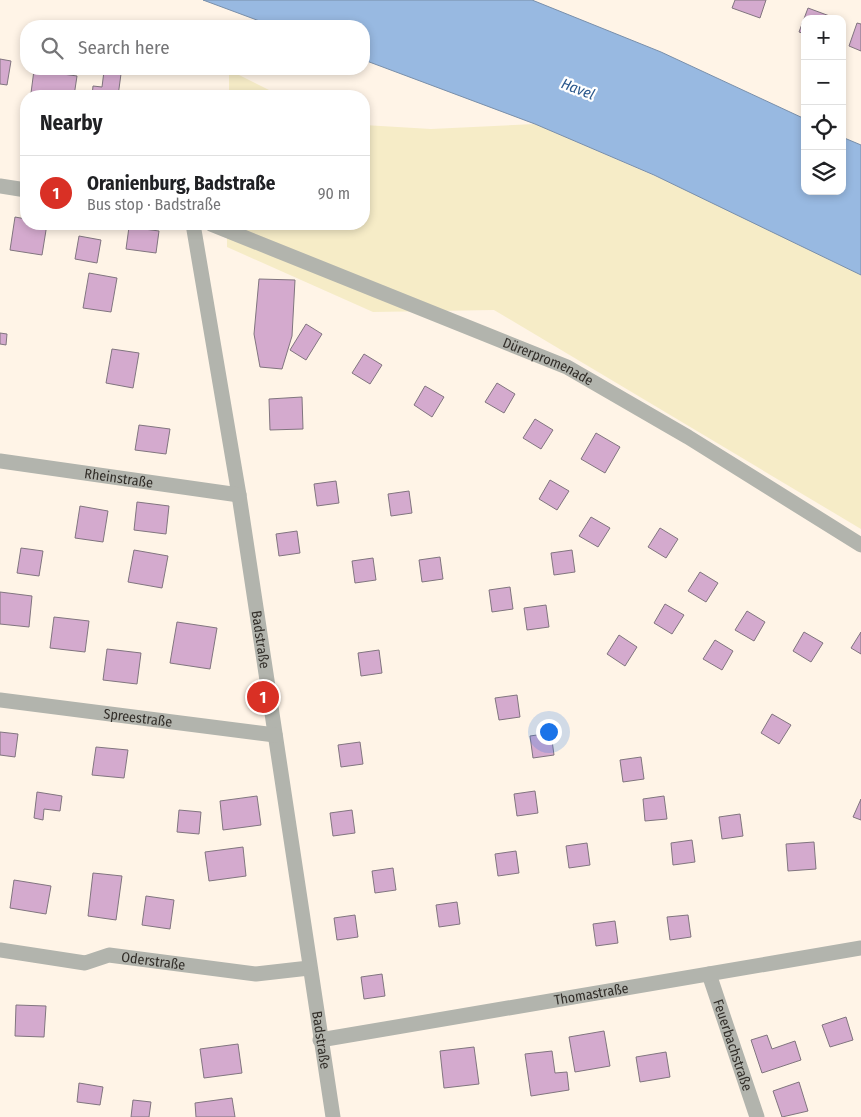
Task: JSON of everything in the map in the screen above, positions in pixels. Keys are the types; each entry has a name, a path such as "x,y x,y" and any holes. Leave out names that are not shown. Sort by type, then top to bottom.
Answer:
{"street":[{"path":"0,186 20,189"},
{"name":"Badstraße","path":"194,230 239,495 333,1117"},
{"name":"Dürerpromenade","path":"226,230 567,367 688,437 861,545"},
{"name":"Rheinstraße","path":"0,461 239,495"},
{"name":"Spreestraße","path":"0,700 275,734"},
{"name":"Thomastraße","path":"320,1040 861,948"},
{"name":"Oderstraße","path":"0,950 85,963 109,955 256,974 309,968"},
{"name":"Feuerbachstraße","path":"708,974 758,1117"}],"sand":[{"path":"229,75 239,75 269,90 229,90"},
{"path":"535,124 671,183 861,275 861,529 494,310 373,312 227,247 227,230 370,230 370,125 431,129"}],"water":[{"name":"Havel","path":"203,0 532,0 661,52 801,117 801,195 846,195 846,139 861,145 861,275 654,175 535,124 370,62 370,20 257,20"}],"building":[{"path":"735,0 766,0 760,18 732,8"},
{"path":"808,8 827,15 805,15"},
{"path":"857,23 861,24 861,51 849,46"},
{"path":"0,59 11,61 7,85 0,84"},
{"path":"33,75 77,76 75,90 31,90"},
{"path":"104,75 121,75 119,90 93,90 93,86 102,87"},
{"path":"15,217 20,218 20,230 46,230 42,255 10,250"},
{"path":"129,230 159,231 156,253 126,249"},
{"path":"79,236 101,240 97,263 75,259"},
{"path":"89,273 117,278 111,312 83,308"},
{"path":"259,279 295,280 292,336 282,369 260,367 254,334"},
{"path":"306,324 322,334 306,360 290,350"},
{"path":"0,333 7,334 6,345 0,344"},
{"path":"112,349 139,353 133,388 106,383"},
{"path":"364,354 382,365 370,384 352,373"},
{"path":"497,383 515,394 504,413 485,402"},
{"path":"425,386 444,397 432,417 414,405"},
{"path":"302,397 303,429 270,430 269,399"},
{"path":"535,419 553,430 541,449 523,438"},
{"path":"139,425 170,429 166,454 135,450"},
{"path":"596,433 620,447 605,473 581,459"},
{"path":"550,480 569,491 557,510 539,499"},
{"path":"336,481 339,503 317,506 314,484"},
{"path":"409,491 412,513 391,516 388,494"},
{"path":"137,502 169,506 166,534 134,530"},
{"path":"80,506 108,511 103,542 75,538"},
{"path":"591,517 610,528 598,547 579,536"},
{"path":"660,528 678,539 666,558 648,547"},
{"path":"297,531 300,553 279,556 276,534"},
{"path":"21,548 43,551 39,576 17,573"},
{"path":"134,550 168,556 162,588 128,582"},
{"path":"572,550 575,572 554,575 551,553"},
{"path":"440,557 443,579 422,582 419,560"},
{"path":"373,558 376,580 355,583 352,561"},
{"path":"700,572 718,583 706,602 688,591"},
{"path":"510,587 513,609 492,612 489,590"},
{"path":"0,592 32,596 29,627 0,624"},
{"path":"665,604 684,615 672,634 654,623"},
{"path":"546,605 549,627 527,630 524,608"},
{"path":"747,611 765,622 754,641 735,630"},
{"path":"54,617 89,621 85,652 50,648"},
{"path":"177,622 217,628 210,669 170,663"},
{"path":"804,632 823,643 811,662 793,651"},
{"path":"861,632 861,654 851,648"},
{"path":"619,635 637,647 625,666 607,654"},
{"path":"715,640 733,651 722,670 703,659"},
{"path":"107,649 141,653 137,684 103,680"},
{"path":"379,650 382,673 361,676 358,653"},
{"path":"517,695 520,717 499,720 495,698"},
{"path":"772,714 791,725 779,744 761,733"},
{"path":"0,732 18,734 15,757 0,755"},
{"path":"551,733 554,755 533,758 530,736"},
{"path":"360,742 363,764 341,767 338,745"},
{"path":"96,747 128,750 124,778 92,775"},
{"path":"641,757 644,779 623,782 620,760"},
{"path":"535,791 538,813 517,816 514,794"},
{"path":"37,792 62,796 60,811 44,809 43,820 34,818"},
{"path":"257,796 261,825 223,830 220,801"},
{"path":"664,796 667,819 645,821 643,799"},
{"path":"861,799 861,820 853,817"},
{"path":"179,810 201,812 199,834 177,832"},
{"path":"352,810 355,833 333,836 330,813"},
{"path":"740,814 743,836 722,839 719,817"},
{"path":"692,840 695,862 673,865 671,843"},
{"path":"814,842 816,869 788,871 786,844"},
{"path":"587,843 590,865 569,868 566,846"},
{"path":"243,847 246,876 209,881 205,852"},
{"path":"516,851 519,873 498,876 495,854"},
{"path":"393,868 396,890 375,893 372,871"},
{"path":"93,873 122,876 116,920 88,916"},
{"path":"14,880 51,886 46,914 10,908"},
{"path":"146,896 174,900 170,929 142,925"},
{"path":"457,902 460,924 439,927 436,905"},
{"path":"355,915 358,937 337,940 334,918"},
{"path":"688,915 691,937 670,940 667,917"},
{"path":"615,921 618,943 596,946 593,924"},
{"path":"382,974 385,996 364,999 361,977"},
{"path":"16,1005 46,1006 44,1037 15,1036"},
{"path":"846,1017 853,1040 830,1047 822,1025"},
{"path":"604,1031 610,1066 575,1072 569,1037"},
{"path":"767,1035 772,1049 795,1041 801,1060 762,1073 751,1040"},
{"path":"238,1044 242,1073 204,1078 200,1049"},
{"path":"474,1047 479,1084 444,1088 440,1051"},
{"path":"552,1051 555,1073 567,1072 569,1090 531,1096 525,1054"},
{"path":"666,1052 670,1077 640,1082 636,1057"},
{"path":"799,1082 808,1111 782,1117 773,1091"},
{"path":"79,1083 103,1087 100,1105 77,1102"},
{"path":"232,1098 235,1117 196,1117 195,1103"},
{"path":"133,1100 151,1102 149,1117 131,1117"}],"place":[{"name":"Oranienburg, Badstraße","path":"263,697"}]}
